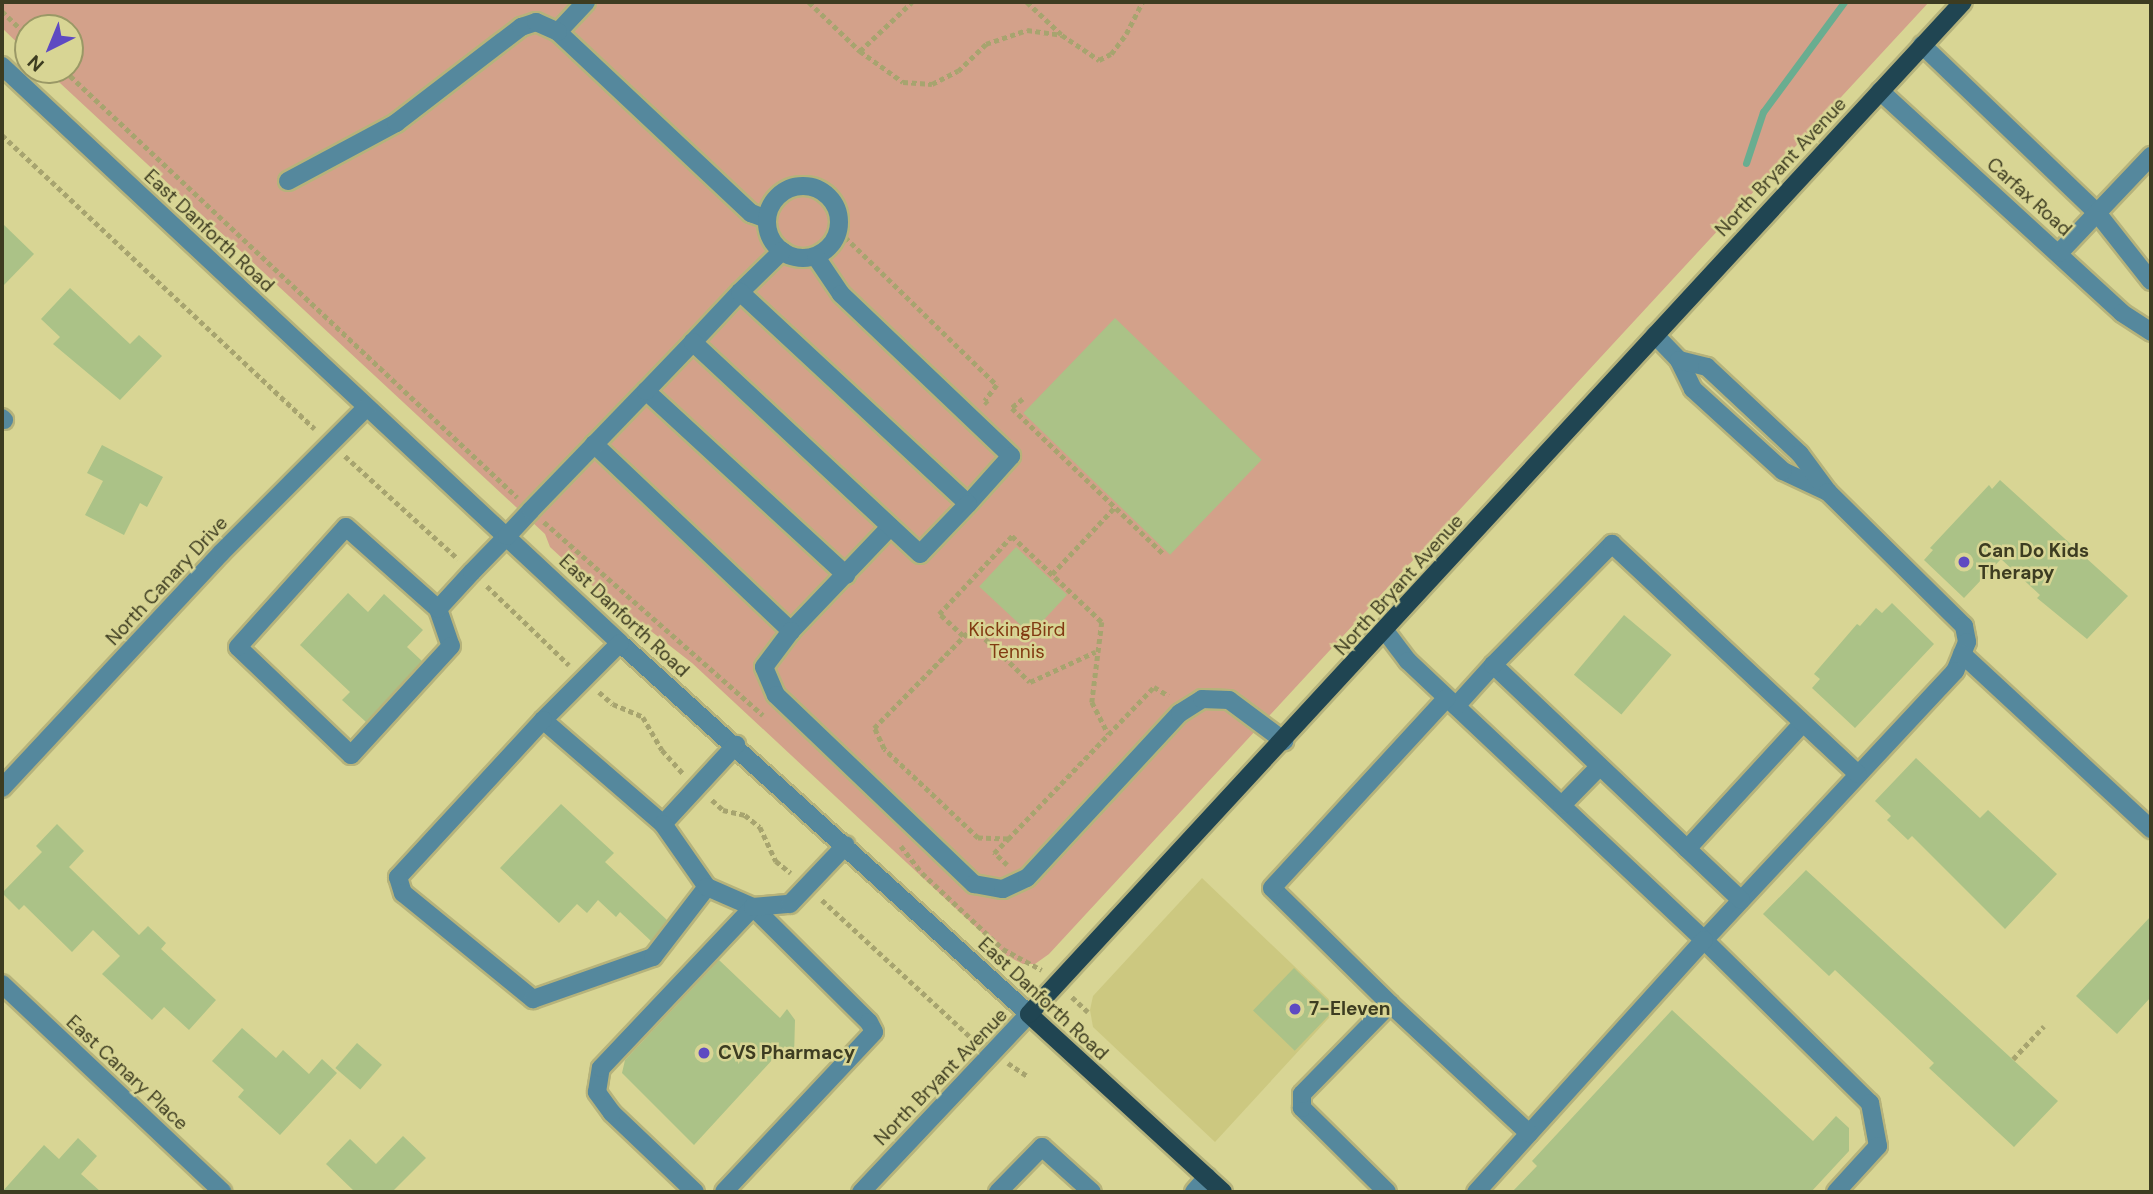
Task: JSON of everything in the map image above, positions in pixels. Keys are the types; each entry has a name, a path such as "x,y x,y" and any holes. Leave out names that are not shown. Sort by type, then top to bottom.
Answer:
{"main road":[{"name":"North Bryant Avenue","path":"1029,1014 1386,632 1962,2"},
{"name":"East Danforth Road","path":"1029,1014 1223,1192"}],"street":[{"path":"558,32 586,2"},
{"path":"288,181 396,123 521,27 537,22 558,32 751,213 767,219"},
{"name":"Carfax Road","path":"1922,45 2098,214 2151,281"},
{"name":"East Danforth Road","path":"2,66 620,643 736,745 1029,1014"},
{"name":"Carfax Road","path":"1880,91 2122,313 2151,332"},
{"path":"2059,253 2151,156"},
{"path":"811,187 831,198 837,208 839,231 834,242 816,257 793,257 773,243 767,219 777,197 787,190 811,187"},
{"path":"438,609 782,251"},
{"path":"692,342 920,554 1011,456 841,294 816,257"},
{"path":"740,292 968,504"},
{"path":"1655,335 1679,360 1693,388 1783,471 1828,492"},
{"path":"1476,1192 1704,940 1955,671 1967,642 1965,626 1828,492 1801,454 1707,368 1679,360"},
{"path":"646,391 845,575"},
{"name":"North Canary Drive","path":"2,789 221,553 367,407"},
{"path":"594,444 791,631"},
{"path":"346,527 438,609 451,646 351,755 238,647 346,527"},
{"path":"890,527 791,631 764,667 776,695 974,884 1003,889 1027,878 1180,713 1202,699 1229,700 1284,741"},
{"path":"1529,1133 1390,1004 1272,888 1452,702 1493,665 1612,544 1858,774"},
{"path":"1386,632 1452,702 1704,940 1870,1103 1878,1146 1836,1192"},
{"path":"620,643 543,720 398,877 403,893 533,999 653,957 707,887"},
{"path":"1962,654 2151,829"},
{"path":"1493,665 1741,900"},
{"path":"543,720 663,824 707,887 753,907 869,1022 874,1032 724,1192"},
{"path":"1687,849 1803,723"},
{"path":"663,824 736,745"},
{"path":"1562,805 1600,766"},
{"path":"695,1192 612,1113 597,1092 601,1069 753,907 790,904 846,845"},
{"name":"East Canary Place","path":"2,984 223,1192"},
{"path":"1387,1192 1302,1108 1302,1094 1390,1004"},
{"name":"North Bryant Avenue","path":"861,1192 1029,1014"},
{"path":"998,1192 1042,1147 1092,1192"},
{"path":"1194,1192 1207,1177"}],"path":[{"path":"809,2 860,51 903,82 932,84 958,71 986,44 1027,30 1062,35"},
{"path":"860,51 912,2"},
{"path":"1027,2 1062,35 1099,60 1126,34 1142,2"},
{"path":"79,84 531,510 770,719"},
{"path":"839,231 997,385 985,401 993,410"},
{"path":"1023,399 1012,408 1165,555"},
{"path":"1052,574 1118,508"},
{"path":"963,636 939,614 1012,536 1102,622 1096,652 1092,702 1108,734"},
{"path":"1008,839 978,838 884,749 874,728 973,628 1030,682 1096,652"},
{"path":"1010,868 995,853 1153,687 1169,696"},
{"path":"897,842 922,873 1003,948 1018,960 1031,961"},
{"path":"2013,1059 2044,1026"}],"shaded area":[{"path":"1202,878 1338,1008 1215,1142 1093,1027 1090,1010 1093,996"}],"green space":[{"name":"KickingBird Tennis","path":"2,2 1929,2 1049,954 1035,964 1023,964 1007,956 692,663 589,583 550,547 545,534 61,84 84,84 84,14 14,14 14,40 2,28"}],"building":[{"path":"2,223 34,254 2,287"},
{"path":"70,288 130,344 139,335 162,356 120,400 53,344 60,337 41,319"},
{"path":"1115,318 1262,460 1170,555 1023,413"},
{"path":"102,445 163,477 147,507 140,503 124,535 85,515 103,481 87,473"},
{"path":"2000,480 2128,596 2087,639 2037,598 2040,595 2001,559 1964,598 1924,560 1933,550 1930,548 1989,485 1992,489"},
{"path":"1016,547 1067,595 1030,634 979,586"},
{"path":"348,593 368,612 384,594 423,630 407,647 422,661 366,722 342,700 350,692 300,645"},
{"path":"1892,603 1934,644 1855,728 1812,688 1820,679 1814,674 1857,624 1860,626 1876,608 1882,613"},
{"path":"1624,615 1671,655 1621,715 1574,675"},
{"path":"1916,758 1980,818 1988,810 2057,874 2005,929 1912,836 1908,840 1887,820 1891,816 1875,801"},
{"path":"561,804 614,853 605,862 667,920 651,941 620,912 616,917 598,900 587,913 577,904 559,923 500,868"},
{"path":"57,824 84,851 69,867 139,935 148,926 166,943 161,949 216,1000 189,1030 164,1007 152,1020 102,974 120,956 93,930 72,952 24,905 19,910 2,893 42,852 36,846"},
{"path":"1806,870 2058,1101 2014,1147 1929,1068 1934,1063 1835,970 1829,976 1763,914"},
{"path":"2151,916 2151,997 2117,1034 2076,996"},
{"name":"CVS Pharmacy","path":"719,960 780,1018 787,1009 795,1020 794,1057 785,1046 694,1145 622,1073 625,1060"},
{"name":"7-Eleven","path":"1294,968 1336,1008 1295,1051 1253,1010"},
{"path":"1672,1010 1813,1141 1836,1116 1849,1128 1849,1151 1811,1192 1512,1192 1537,1166 1532,1161"},
{"path":"242,1028 276,1058 283,1050 309,1074 322,1059 337,1073 280,1135 238,1097 244,1090 212,1061"},
{"path":"357,1043 382,1065 360,1090 335,1068"},
{"path":"403,1136 426,1158 392,1192 355,1192 326,1164 350,1139 376,1164"},
{"path":"78,1138 97,1156 81,1174 101,1192 2,1192 44,1145 59,1159"}],"waterway":[{"path":"1746,163 1763,112 1844,2"}],"place":[{"name":"Can Do Kids Therapy","path":"1964,562"},
{"name":"7-Eleven","path":"1295,1009"},
{"name":"CVS Pharmacy","path":"704,1053"}]}
